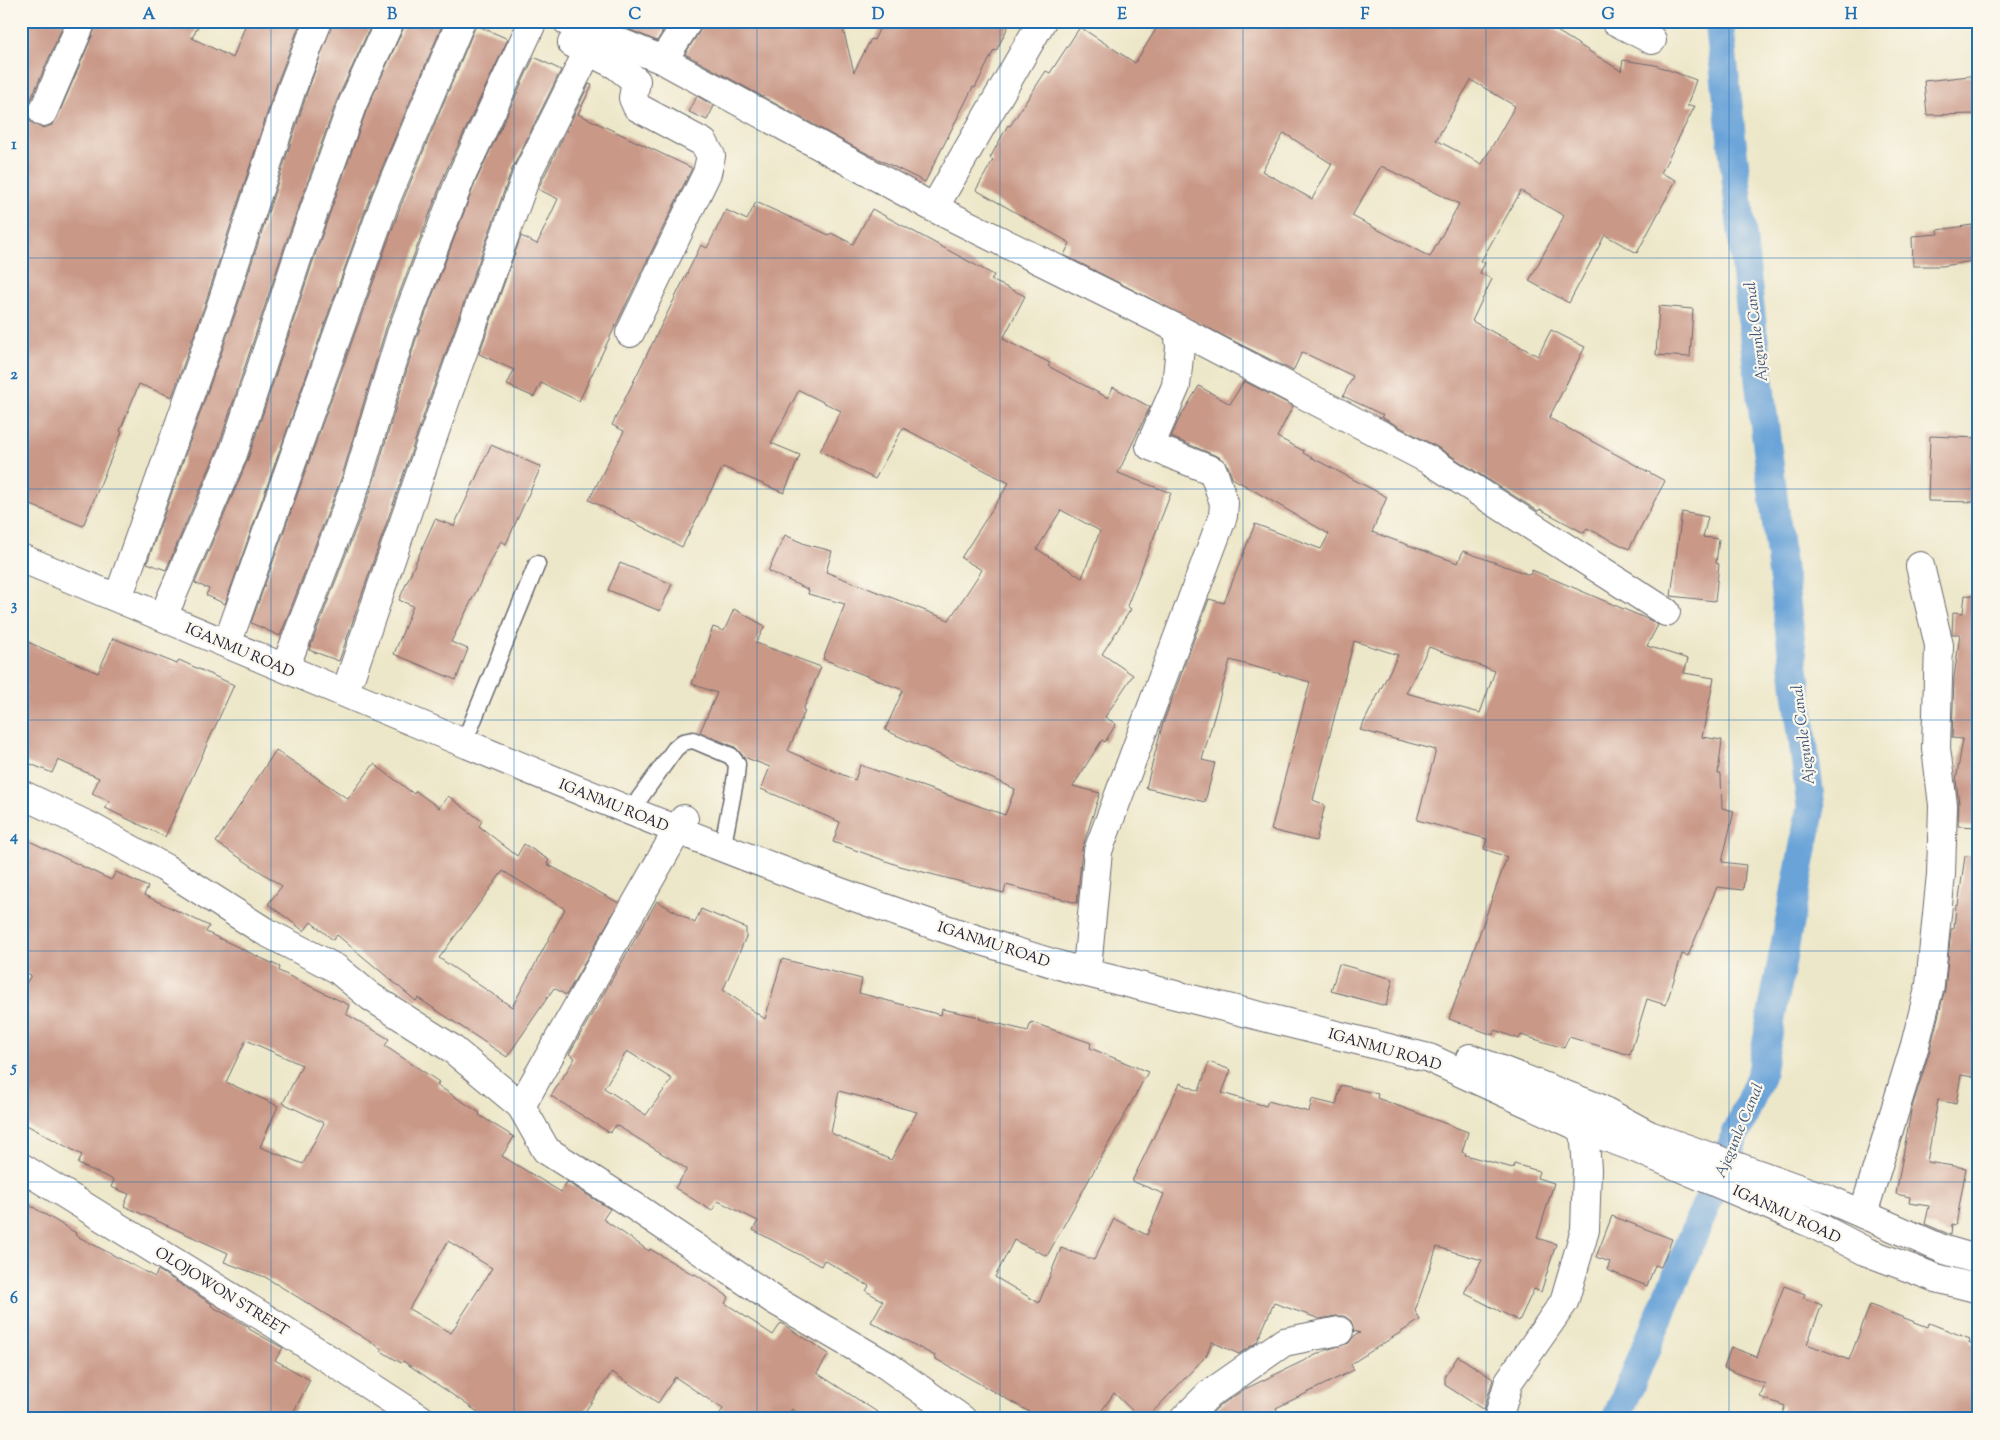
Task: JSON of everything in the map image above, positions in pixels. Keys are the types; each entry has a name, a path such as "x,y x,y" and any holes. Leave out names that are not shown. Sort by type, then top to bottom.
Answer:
{"street":[{"path":"42,112 82,21"},
{"path":"123,584 220,309 292,88 318,21"},
{"path":"168,603 233,454 299,253 349,114 390,21"},
{"path":"231,633 386,199 461,21"},
{"path":"290,655 357,481 401,334 461,177 533,21 588,52 616,65 636,81 633,98 637,107 704,143 710,156 707,173 630,334"},
{"path":"566,21 663,60 934,208 1178,329 1429,460 1666,612"},
{"path":"663,60 688,21"},
{"path":"934,208 1042,21"},
{"path":"1615,21 1652,40"},
{"path":"351,676 445,402 528,174 588,52"},
{"path":"1083,964 1098,851 1223,516 1224,503 1213,471 1150,446 1176,386 1180,347 1178,329"},
{"name":"IGANMU ROAD","path":"21,542 168,603 231,633 351,676 366,685 639,800 681,826 725,834 1048,946 1083,964 1440,1046 1597,1107 1640,1140 1867,1252 1936,1278 1979,1289"},
{"name":"IGANMU ROAD","path":"21,558 862,900 1083,964 1429,1058 1584,1129 1640,1140 1828,1199 1945,1250 1979,1260"},
{"path":"1863,1214 1915,1045 1930,985 1941,874 1942,805 1936,748 1939,645 1920,566"},
{"path":"21,794 99,832 165,868 264,931 337,969 371,996 451,1048 522,1106 546,1150 634,1206 774,1300 886,1365 962,1419"},
{"path":"522,1106 681,826"},
{"path":"1498,1419 1509,1381 1564,1302 1585,1230 1587,1169 1584,1129"},
{"name":"OLOJOWON STREET","path":"21,1166 273,1323 421,1419"},
{"path":"1184,1419 1208,1395 1284,1342 1339,1331"}],"lane":[{"path":"470,728 537,564"},
{"path":"639,800 675,749 683,742 693,740 731,756 736,764 736,776 725,834"}],"building":[{"path":"21,21 65,21 28,106 31,122 44,128 52,125 57,118 97,21 201,21 192,38 233,58 247,21 301,21 277,83 205,304 172,397 139,384 120,431 122,432 83,526 21,501"},
{"path":"333,21 373,21 337,100 284,248 218,448 166,570 147,563 235,314 307,93"},
{"path":"405,21 444,21 371,194 225,604 206,595 209,589 195,583 248,459 314,258 366,111"},
{"path":"609,21 669,21 657,41"},
{"path":"704,21 841,21 854,72 871,39 874,40 883,21 1011,21 975,88 973,87 925,182 858,149 685,54"},
{"path":"1161,21 1541,21 1621,71 1623,60 1655,65 1696,80 1687,106 1695,106 1661,173 1676,180 1637,253 1605,235 1569,303 1529,281 1564,216 1521,191 1481,261 1485,263 1480,273 1492,279 1472,321 1538,356 1551,330 1585,347 1549,418 1665,481 1629,549 1587,528 1584,533 1540,509 1538,511 1437,447 1381,417 1383,415 1343,396 1353,376 1302,352 1293,371 1064,255 1070,243 976,190 993,160 990,158 1008,125 1010,126 1046,71 1050,73 1080,27 1135,63","holes":["1471,80 1515,106 1482,164 1436,140","1284,133 1332,164 1312,199 1262,171","1381,166 1459,204 1430,257 1352,216"]},
{"path":"476,25 508,39 446,171 386,328 342,476 280,636 251,623 401,205"},
{"path":"534,57 561,70 512,169 430,397 339,661 309,650 372,487 416,339 475,183"},
{"path":"1979,75 1979,114 1927,115 1924,81"},
{"path":"589,84 592,85 578,114 692,168 579,401 541,383 534,397 507,385 514,370 479,354 521,236 537,244 558,199 538,189"},
{"path":"697,96 714,106 707,120 689,112"},
{"path":"756,202 853,244 872,209 994,275 991,280 1025,296 1003,339 1050,363 1048,366 1108,398 1113,387 1150,407 1118,473 1171,493 1127,606 1131,609 1102,654 1133,675 1105,717 1116,724 1105,742 1102,740 1073,786 1100,793 1082,849 1077,903 1006,885 1004,893 900,866 833,842 840,822 761,789 770,767 744,757 735,747 700,732 717,693 692,684 713,627 724,631 734,609 765,626 756,643 821,667 788,751 855,780 860,765 1005,815 1015,789 885,730 903,690 823,659 845,604 808,594 809,590 768,571 785,535 805,544 832,551 826,572 949,620 982,570 961,558 1009,483 903,428 875,479 820,451 841,411 799,390 771,443 800,455 784,493 723,467 682,547 589,500 624,431 612,425 701,245 707,248 726,210 747,220","holes":["1061,510 1100,531 1082,578 1037,549"]},
{"path":"1972,225 1978,260 1943,266 1913,266 1912,236 1939,234 1938,230"},
{"path":"1659,306 1693,309 1690,357 1656,355"},
{"path":"1244,381 1293,406 1277,437 1304,451 1303,453 1387,497 1372,532 1458,563 1463,551 1530,575 1532,570 1652,621 1658,625 1647,646 1688,659 1684,673 1714,678 1702,737 1722,740 1718,774 1721,774 1722,808 1734,811 1722,862 1746,865 1743,890 1717,887 1688,956 1682,954 1666,1005 1647,999 1630,1055 1569,1037 1564,1048 1521,1035 1519,1039 1495,1030 1493,1035 1449,1019 1507,857 1484,849 1487,839 1417,820 1436,750 1360,730 1398,655 1354,641 1313,800 1325,805 1316,841 1271,830 1310,682 1230,660 1202,760 1215,763 1205,802 1146,788 1162,726 1209,599 1224,603 1255,524 1321,549 1329,534 1232,478 1228,466 1219,457 1171,437 1178,421 1199,386 1230,404","holes":["1429,647 1495,671 1480,713 1406,693"]},
{"path":"1930,436 1979,438 1979,502 1928,501"},
{"path":"491,445 541,467 506,544 501,541 451,642 468,649 456,680 394,654 413,606 399,600 435,519 454,526"},
{"path":"1682,512 1708,517 1703,537 1719,539 1716,563 1719,564 1715,601 1671,596"},
{"path":"620,563 672,584 660,611 608,590"},
{"path":"1965,595 1979,596 1979,827 1958,826 1959,803 1956,781 1963,739 1952,738 1954,678 1960,634 1952,634 1953,612 1963,613"},
{"path":"113,638 177,664 179,660 234,685 165,837 105,808 109,801 92,794 99,778 58,760 52,773 21,760 21,639 98,673"},
{"path":"276,750 348,799 374,764 414,794 416,791 439,808 448,796 482,821 479,826 517,856 524,844 549,860 547,864 619,903 566,995 554,988 507,1057 418,998 416,1001 337,935 333,940 311,922 304,931 268,904 282,886 216,842","holes":["503,871 565,909 512,1007 439,958"]},
{"path":"21,837 111,880 116,872 148,887 144,895 209,926 206,932 280,967 279,971 349,1005 346,1014 389,1039 385,1046 439,1082 437,1085 480,1113 479,1115 514,1137 502,1156 561,1192 567,1182 610,1209 603,1219 649,1251 650,1249 695,1274 729,1297 725,1303 773,1335 781,1323 829,1354 817,1373 888,1419 807,1419 792,1409 786,1419 716,1419 723,1409 675,1377 658,1403 612,1372 580,1419 488,1419 403,1361 401,1363 381,1351 382,1349 265,1277 224,1262 228,1253 124,1206 129,1194 111,1187 114,1180 78,1164 82,1155 21,1122 21,992 31,975 21,970","holes":["246,1040 302,1065 283,1103 324,1123 303,1164 260,1147 278,1106 226,1082","448,1241 492,1268 451,1333 409,1309"]},
{"path":"1965,856 1979,857 1979,1078 1961,1075 1956,1104 1938,1100 1927,1162 1966,1168 1956,1225 1952,1224 1951,1235 1925,1224 1929,1206 1909,1203 1910,1197 1896,1194 1911,1111 1930,1050 1945,989 1951,929 1954,929 1956,905 1958,905"},
{"path":"657,901 695,923 701,909 746,928 746,937 723,990 765,1019 782,959 862,979 859,993 941,1015 942,1009 980,1017 979,1019 1028,1031 1031,1022 1091,1043 1090,1048 1148,1072 1047,1256 1014,1240 995,1277 1039,1303 1061,1248 1094,1260 1114,1219 1147,1235 1164,1194 1132,1181 1180,1083 1199,1091 1209,1062 1231,1070 1222,1093 1266,1106 1268,1101 1309,1112 1312,1099 1336,1105 1341,1085 1378,1094 1377,1098 1468,1132 1462,1152 1466,1153 1465,1155 1513,1168 1514,1164 1539,1171 1537,1178 1554,1183 1537,1238 1556,1244 1541,1292 1534,1289 1519,1321 1464,1293 1482,1260 1437,1247 1415,1311 1420,1320 1351,1364 1354,1370 1276,1408 1281,1419 1206,1419 1218,1407 1243,1390 1326,1350 1349,1343 1354,1336 1360,1333 1354,1331 1351,1321 1344,1316 1320,1319 1274,1303 1257,1342 1239,1354 1212,1342 1206,1356 1146,1419 1141,1419 1114,1393 1096,1419 1042,1419 934,1358 935,1356 871,1322 883,1301 866,1291 869,1286 824,1260 821,1266 753,1230 758,1221 718,1201 712,1211 675,1188 687,1169 616,1125 610,1133 551,1096 575,1058 569,1054","holes":["627,1051 672,1079 646,1115 604,1088","839,1091 917,1112 891,1160 831,1133"]},
{"path":"1339,964 1393,979 1386,1006 1331,991"},
{"path":"21,1200 76,1233 75,1235 155,1277 158,1270 212,1304 211,1306 283,1348 275,1360 310,1380 290,1419 21,1419"},
{"path":"1612,1216 1672,1239 1661,1267 1655,1265 1647,1286 1607,1270 1610,1262 1596,1257"},
{"path":"1784,1286 1805,1294 1803,1298 1822,1305 1807,1344 1849,1360 1870,1305 1928,1327 1929,1323 1970,1339 1969,1343 1979,1345 1979,1419 1780,1419 1785,1406 1760,1397 1765,1384 1724,1368 1731,1347 1757,1357"},
{"path":"1458,1356 1493,1379 1484,1410 1445,1385 1445,1376"}],"waterway":[{"name":"Ajegunle Canal","path":"1616,1419 1760,1077 1811,807 1749,298 1719,21"}]}
